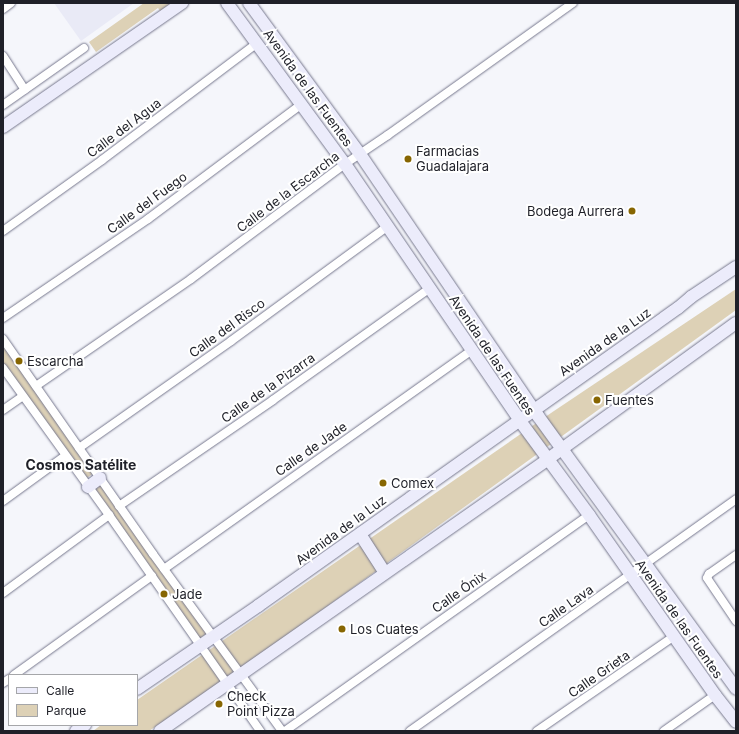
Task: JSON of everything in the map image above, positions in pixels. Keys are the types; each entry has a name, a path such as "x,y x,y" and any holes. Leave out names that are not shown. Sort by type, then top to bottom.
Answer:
{"main road":[{"path":"3,127 182,3"},
{"name":"Avenida de las Fuentes","path":"228,3 345,164 520,421 631,574 715,695 736,722"},
{"name":"Avenida de las Fuentes","path":"249,3 360,154 534,410 736,689"},
{"name":"Avenida de la Luz","path":"138,688 360,534 678,308 691,297 736,267"},
{"path":"160,731 242,675 548,459 736,323"},
{"path":"485,369 498,382 511,377"},
{"path":"88,487 100,478"},
{"path":"360,534 386,573"}],"street":[{"path":"3,9 11,3"},
{"name":"Calle de la Escarcha","path":"36,386 191,279 345,164 573,3"},
{"name":"Calle del Agua","path":"3,231 102,160 257,43"},
{"path":"3,105 84,48"},
{"path":"3,56 24,90"},
{"name":"Calle del Fuego","path":"3,318 148,219 302,104"},
{"name":"Calle del Risco","path":"79,448 231,341 388,226"},
{"name":"Calle de la Pizarra","path":"119,506 273,400 430,288"},
{"path":"3,339 119,506 282,731"},
{"name":"Calle de Jade","path":"164,569 472,350"},
{"path":"3,368 109,515 260,731"},
{"path":"3,410 23,396"},
{"path":"3,501 65,456"},
{"name":"Calle Lava","path":"410,731 736,500"},
{"path":"3,593 109,515"},
{"name":"Calle Ónix","path":"285,731 589,515"},
{"path":"736,556 709,574 707,578 736,622"},
{"path":"15,674 152,576"},
{"name":"Calle Grieta","path":"537,731 674,636"},
{"path":"664,731 715,695"}],"shaded area":[{"path":"54,3 134,3 81,41"}],"green space":[{"path":"144,3 174,3 161,12 158,8 96,52 89,42"},
{"path":"736,289 736,310 252,661 149,731 93,731 100,726 138,726 138,699 551,413"},
{"path":"3,345 93,474 83,480 3,366"},
{"path":"100,479 208,633 199,639 91,485"}],"place":[{"name":"Farmacias Guadalajara","path":"408,159"},
{"name":"Bodega Aurrera","path":"632,211"},
{"name":"Escarcha","path":"19,361"},
{"name":"Fuentes","path":"597,400"},
{"name":"Comex","path":"383,483"},
{"name":"Jade","path":"164,594"},
{"name":"Los Cuates","path":"342,629"},
{"name":"Check Point Pizza","path":"219,704"}],"district":[{"name":"Cosmos Satélite","path":"81,465"}]}
